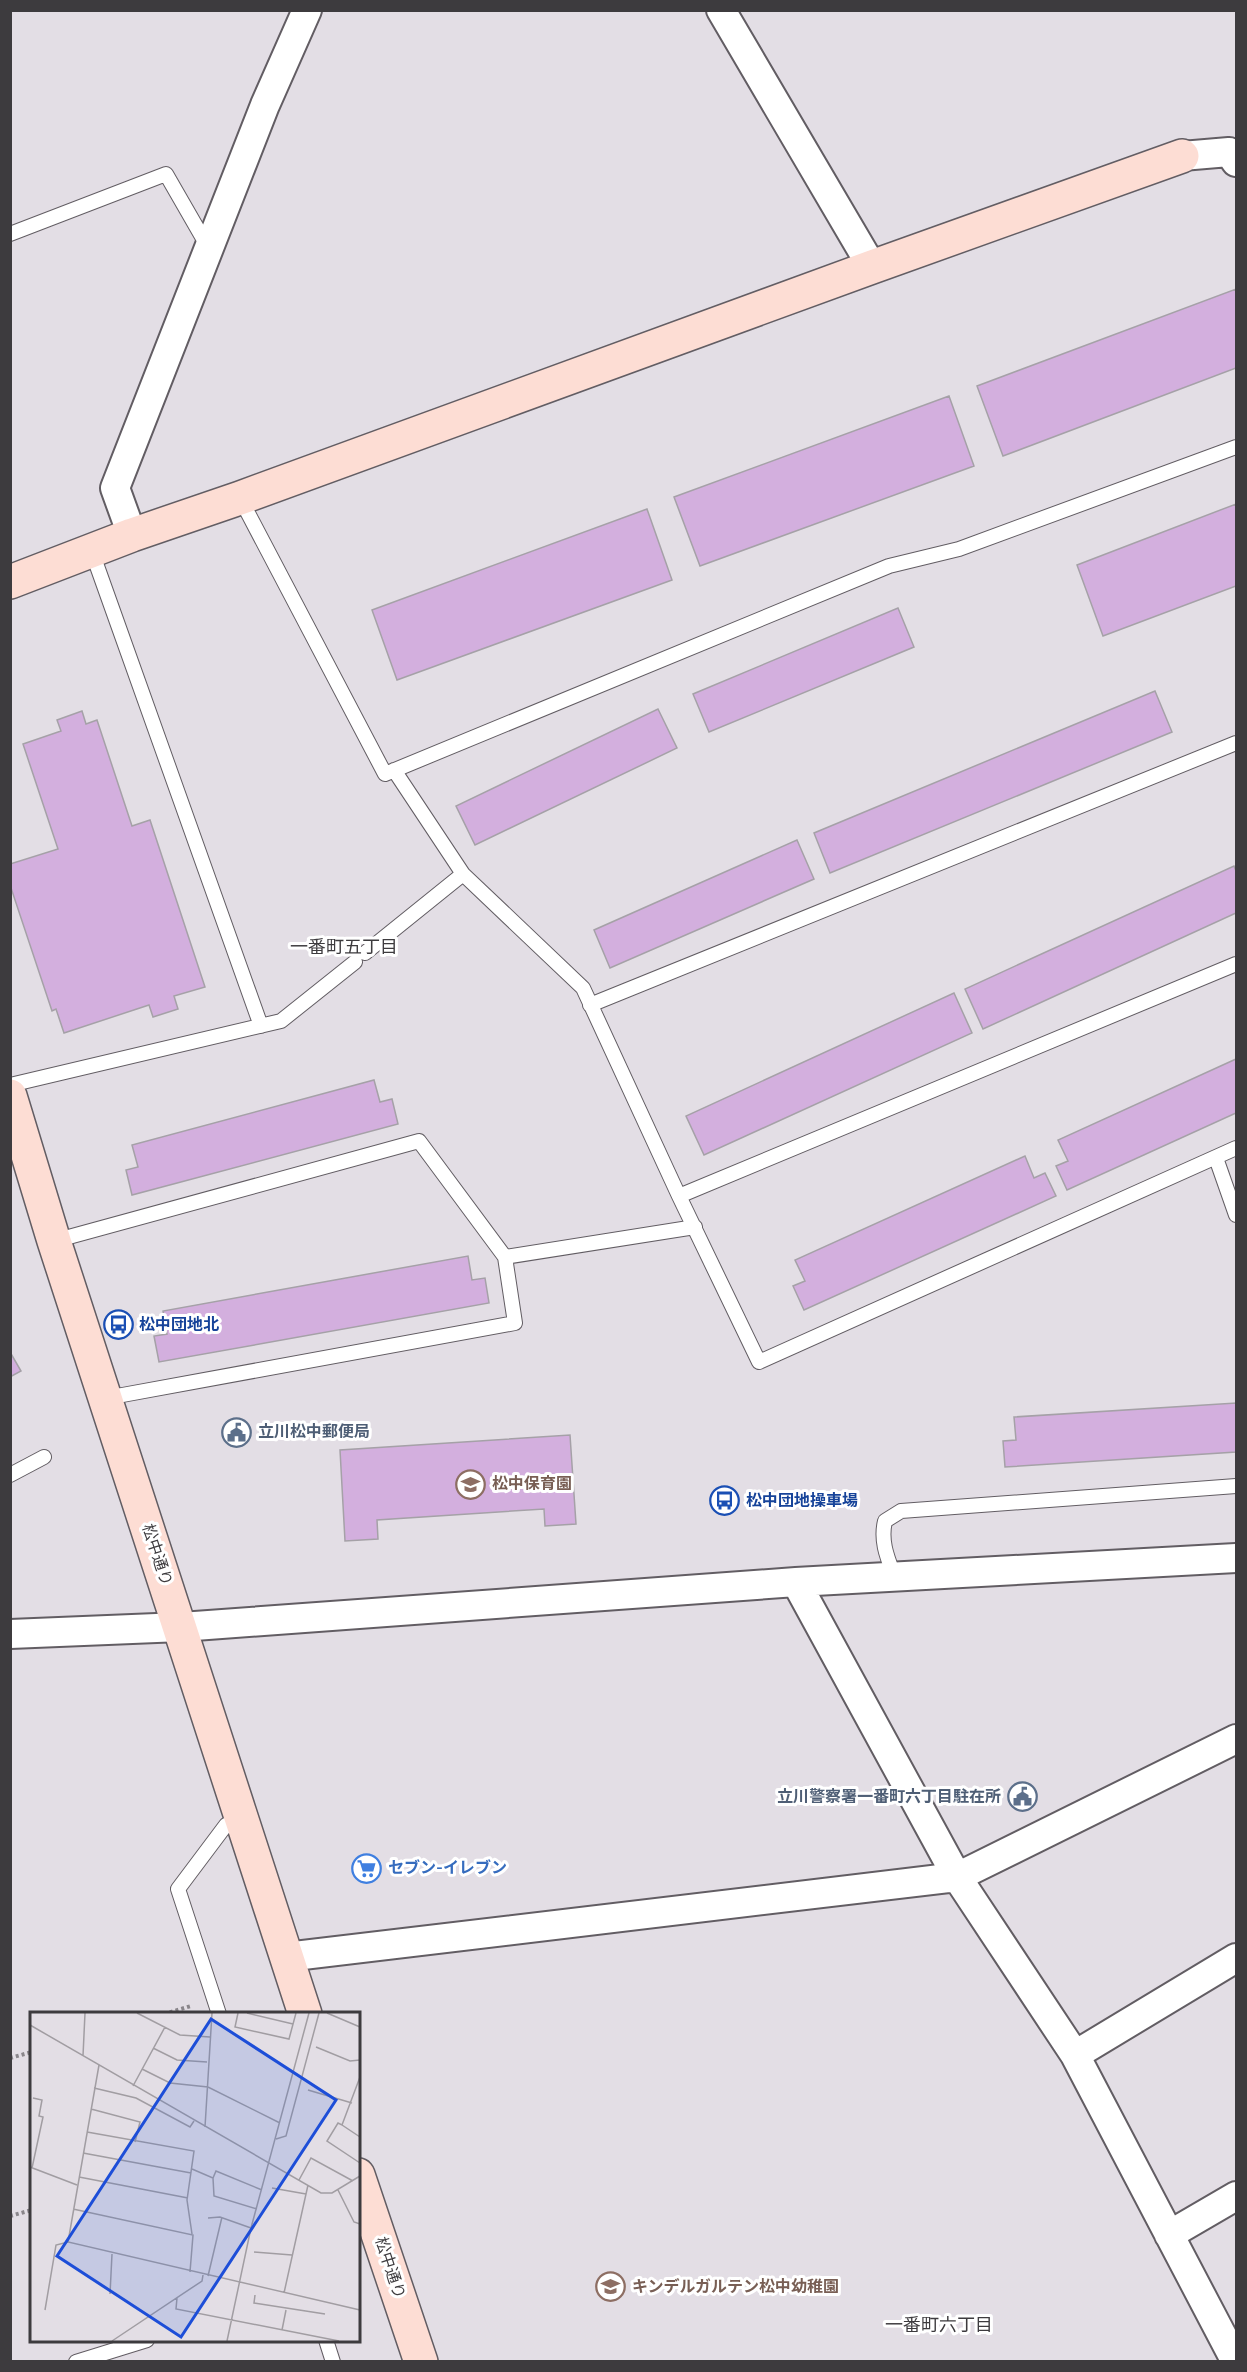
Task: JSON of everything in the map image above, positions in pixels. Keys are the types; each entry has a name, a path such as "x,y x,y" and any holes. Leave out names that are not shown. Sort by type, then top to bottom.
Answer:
{"street":[{"path":"132,535 115,489 266,105 307,10"},
{"path":"721,10 872,267"},
{"path":"10,582 132,535 240,498 1182,156 1234,151"},
{"name":"松中通り","path":"10,1096 54,1241 305,2012"},
{"path":"10,1634 181,1627 796,1582 1236,1558"},
{"path":"796,1582 957,1877 1075,2055 1236,2361"},
{"path":"286,1957 957,1877 1236,1739"},
{"path":"1075,2055 1236,1958"},
{"name":"松中通り","path":"360,2181 421,2361"},
{"path":"1169,2235 1236,2196"}],"lane":[{"path":"10,234 166,174 209,249"},
{"path":"240,498 384,774 889,566 959,549 1236,447"},
{"path":"92,552 261,1026"},
{"path":"590,1005 1236,743"},
{"path":"394,770 463,874 583,988 759,1362 1236,1148"},
{"path":"10,1085 281,1021 463,874"},
{"path":"679,1196 1236,964"},
{"path":"54,1241 419,1141 505,1257 515,1323 106,1398"},
{"path":"1216,1158 1236,1215"},
{"path":"505,1257 695,1227"},
{"path":"10,1475 44,1457"},
{"path":"895,1578 883,1543 883,1530 885,1521 901,1511 1236,1486"},
{"path":"219,2012 178,1889 226,1825 241,1819"},
{"path":"76,2361 140,2342"},
{"path":"327,2342 333,2361"}],"path":[{"path":"10,2058 30,2053"},
{"path":"10,2216 30,2211"}],"building":[{"path":"1236,289 1236,368 1003,456 977,386"},
{"path":"949,396 974,466 700,566 674,497"},
{"path":"1236,504 1236,586 1103,636 1077,565"},
{"path":"647,509 672,580 397,680 372,610"},
{"path":"898,608 914,647 709,732 693,694"},
{"path":"1155,691 1172,732 830,873 814,833"},
{"path":"658,709 677,748 475,845 456,806"},
{"path":"82,711 86,724 97,720 132,826 150,820 205,987 174,996 178,1009 153,1017 149,1005 64,1033 56,1009 52,1011 10,885 10,864 58,849 23,744 61,731 57,720"},
{"path":"797,840 814,879 610,968 594,930"},
{"path":"1234,866 1236,913 983,1029 965,989"},
{"path":"954,993 972,1033 704,1155 686,1116"},
{"path":"1236,1059 1236,1113 1067,1190 1056,1166 1068,1161 1058,1140"},
{"path":"374,1080 380,1102 392,1099 398,1124 132,1195 126,1170 138,1167 132,1145"},
{"path":"1025,1156 1034,1178 1045,1173 1056,1196 804,1310 793,1286 805,1281 795,1260"},
{"path":"468,1256 472,1280 485,1278 489,1303 159,1362 154,1336 167,1334 163,1311"},
{"path":"10,1352 21,1371 10,1377"},
{"path":"1236,1403 1236,1452 1005,1467 1003,1441 1016,1440 1014,1417"},
{"path":"570,1435 576,1524 545,1526 544,1509 377,1520 378,1539 345,1541 340,1450"}],"place":[{"name":"松中団地北","path":"118,1325"},
{"name":"立川松中郵便局","path":"237,1432"},
{"name":"松中保育園","path":"471,1484"},
{"name":"松中団地操車場","path":"725,1501"},
{"name":"立川警察署一番町六丁目駐在所","path":"1022,1797"},
{"name":"セブン-イレブン","path":"367,1868"},
{"name":"キンデルガルテン松中幼稚園","path":"611,2287"}],"district":[{"name":"一番町五丁目","path":"344,947"},
{"name":"一番町六丁目","path":"939,2325"}]}
